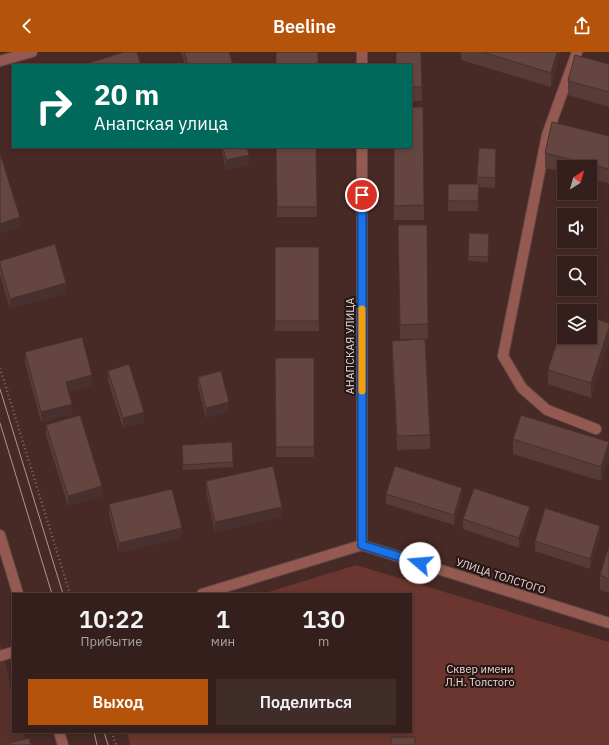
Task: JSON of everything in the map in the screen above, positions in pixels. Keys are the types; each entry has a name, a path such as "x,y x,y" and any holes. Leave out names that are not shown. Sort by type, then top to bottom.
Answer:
{"street":[{"path":"0,61 32,52"},
{"path":"362,52 362,64"},
{"path":"576,52 548,135 502,356 522,388 547,410 596,429"},
{"name":"АНАПСКАЯ УЛИЦА","path":"362,148 362,545"},
{"path":"0,535 18,593"},
{"path":"205,593 362,545"},
{"name":"УЛИЦА ТОЛСТОГО","path":"362,545 609,623"},
{"path":"0,656 12,652"},
{"path":"59,733 63,745"}],"path":[{"path":"0,368 70,593"},
{"path":"112,733 116,745"}],"shaded area":[{"path":"0,644 4,655 12,693 12,733 23,733 27,745 0,745"}],"green space":[{"name":"Сквер имени Л.Н. Толстого","path":"356,565 609,642 609,745 130,745 127,733 412,733 412,593 265,593"}],"building":[{"path":"124,52 137,52 141,64 85,64"},
{"path":"184,52 229,52 233,64 188,64"},
{"path":"276,52 318,52 318,64 276,64"},
{"path":"396,52 421,52 422,87 412,87 412,64 396,64"},
{"path":"482,52 557,52 551,73"},
{"path":"575,55 609,64 609,92 568,81"},
{"path":"412,107 423,107 424,205 394,206 394,148 412,148"},
{"path":"552,122 609,136 609,169 597,166 597,160 573,160 545,153"},
{"path":"223,148 247,148 249,155 226,160"},
{"path":"276,148 316,148 317,207 277,207"},
{"path":"479,148 496,149 495,178 477,177"},
{"path":"0,153 20,217 0,224"},
{"path":"448,184 479,184 478,201 448,201"},
{"path":"398,225 427,225 428,324 400,325"},
{"path":"469,233 489,234 488,257 468,256"},
{"path":"55,244 66,283 10,299 0,261"},
{"path":"275,247 319,247 319,321 275,321"},
{"path":"597,319 609,323 591,383 548,370 557,342 557,344 597,344"},
{"path":"82,337 92,375 66,382 72,404 41,412 25,352"},
{"path":"425,339 430,435 397,436 392,341"},
{"path":"275,358 314,358 314,447 276,447"},
{"path":"129,364 144,412 123,418 108,371"},
{"path":"221,371 229,402 206,408 198,377"},
{"path":"80,415 102,486 68,496 46,425"},
{"path":"521,415 609,442 601,467 513,439"},
{"path":"232,442 233,462 183,465 182,445"},
{"path":"273,466 282,507 215,522 206,481"},
{"path":"395,466 462,488 454,515 386,494"},
{"path":"474,488 530,507 519,538 463,519"},
{"path":"172,489 182,528 119,543 109,504"},
{"path":"545,508 600,526 590,559 535,541"},
{"path":"609,546 609,579 600,575"},
{"path":"391,737 415,737 415,745 391,745"},
{"path":"29,738 31,745 9,745 9,743"}],"tram line":[{"path":"0,389 63,593"},
{"path":"0,423 52,593"},
{"path":"94,733 97,745"},
{"path":"104,733 108,745"}],"slow traffic":[{"path":"362,309 362,391"}],"route":[{"path":"362,195 362,545 420,563"}]}
